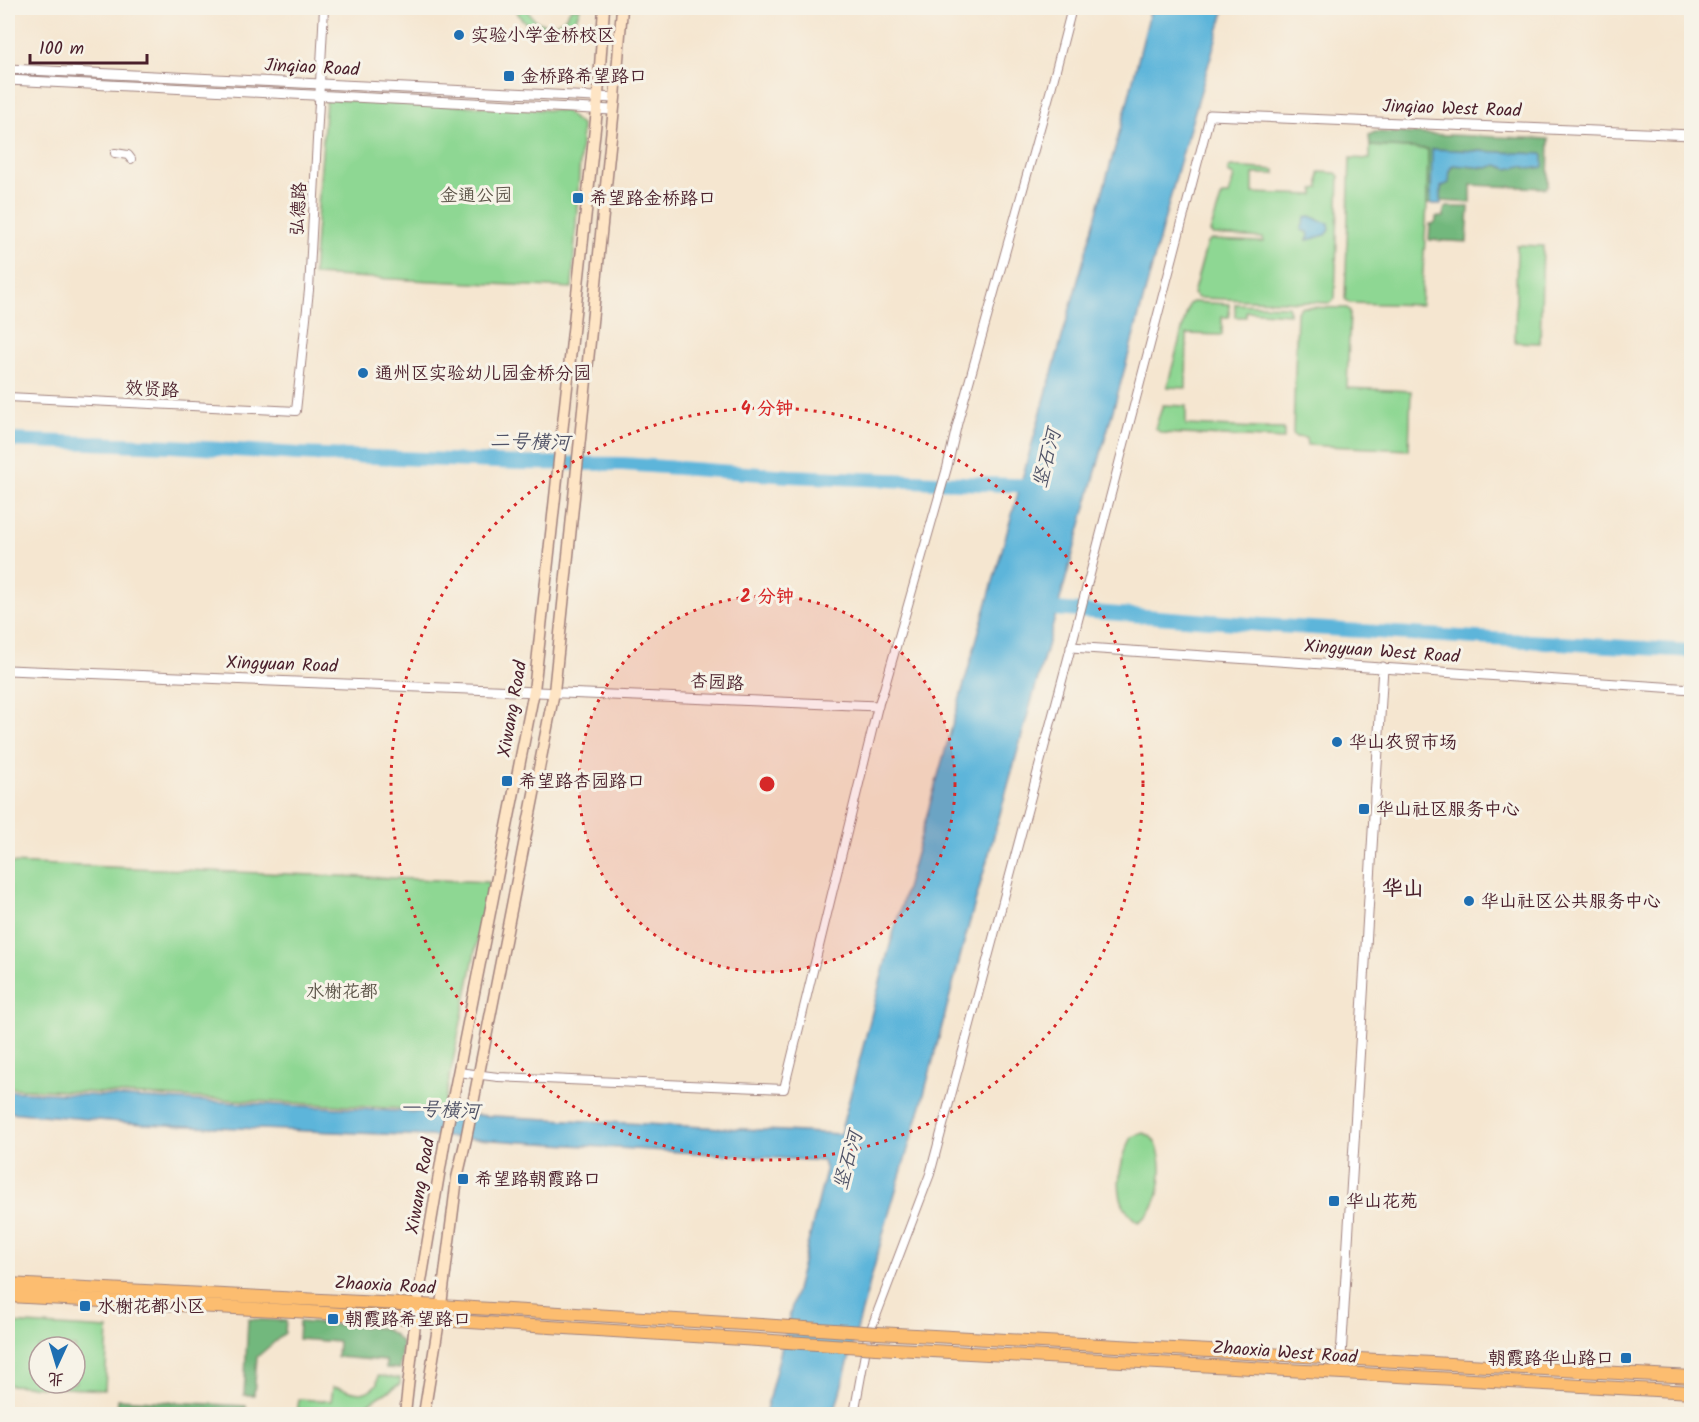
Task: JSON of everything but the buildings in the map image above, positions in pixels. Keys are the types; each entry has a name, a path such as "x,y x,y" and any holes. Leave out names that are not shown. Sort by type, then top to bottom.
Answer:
{"main road":[{"name":"Xiwang Road","path":"405,1414 417,1305 444,1139 534,691 597,110 604,8"},
{"name":"Xiwang Road","path":"424,1414 439,1321 457,1178 554,692 615,98 622,8"},
{"name":"Zhaoxia Road","path":"8,1284 440,1306 878,1333"},
{"name":"Zhaoxia Road","path":"8,1296 876,1348"},
{"name":"Zhaoxia West Road","path":"878,1333 1692,1377"},
{"name":"Zhaoxia West Road","path":"876,1348 1190,1363 1340,1374 1692,1392"}],"street":[{"name":"弘德路","path":"296,411 309,290 324,8"},
{"path":"458,1072 479,1075 784,1089 878,706 947,468 1072,8"},
{"name":"Jinqiao Road","path":"8,69 615,98"},
{"name":"Jinqiao Road","path":"8,80 613,110"},
{"path":"854,1414 868,1337 930,1174 1210,115"},
{"name":"Jinqiao West Road","path":"1210,115 1692,135"},
{"path":"115,153 128,155 131,159"},
{"name":"效贤路","path":"8,398 296,411"},
{"name":"Xingyuan West Road","path":"1071,647 1692,689"},
{"path":"1340,1374 1383,667"},
{"name":"Xingyuan Road","path":"8,670 554,692"},
{"name":"杏园路","path":"554,692 878,706"}],"green space":[{"path":"515,8 526,8 536,20 549,24 561,20 571,8 580,8 575,20 568,28 559,33 549,34 530,27"},
{"name":"金通公园","path":"326,99 565,111 582,126 572,288 313,275"},
{"path":"1375,132 1549,139 1548,185 1546,188 1471,185 1471,203 1441,201 1441,187 1453,165 1486,168 1497,165 1508,169 1522,165 1526,168 1543,156 1542,154 1432,149 1431,204 1427,204 1428,149 1370,146 1369,135"},
{"path":"1370,146 1428,149 1421,305 1349,303 1345,299 1350,158 1370,159"},
{"path":"1231,167 1275,170 1275,174 1253,174 1253,193 1314,195 1314,189 1319,188 1319,172 1336,173 1339,176 1335,298 1330,303 1198,298 1193,294 1207,243 1211,240 1264,242 1263,238 1213,235 1210,232 1222,195 1229,195 1234,176 1228,173"},
{"path":"1447,207 1469,207 1467,242 1429,240 1430,224 1436,221 1436,217 1444,217 1444,210"},
{"path":"1517,245 1543,246 1540,343 1515,342"},
{"path":"1193,302 1229,304 1229,317 1222,317 1222,335 1187,334 1186,388 1167,387 1189,304"},
{"path":"1235,304 1288,306 1289,314 1246,311 1246,317 1235,317"},
{"path":"1301,307 1347,308 1350,311 1347,388 1411,391 1409,450 1307,445 1306,438 1296,437 1293,434 1297,312"},
{"path":"1163,405 1186,406 1186,425 1284,429 1284,439 1161,433 1155,428"},
{"name":"水榭花都","path":"8,863 489,882 443,1111 8,1088"},
{"path":"1143,1133 1151,1137 1157,1145 1161,1169 1153,1207 1138,1222 1123,1204 1119,1182 1127,1147 1132,1137"},
{"path":"248,1319 286,1321 285,1333 257,1357 254,1395 244,1395"},
{"path":"299,1322 383,1328 402,1343 400,1369 386,1368 386,1361 337,1357 338,1342 298,1339"},
{"path":"8,1323 108,1329 105,1390 87,1389 87,1335 27,1335 27,1386 8,1385"},
{"path":"378,1376 400,1378 400,1384 361,1408 357,1414 297,1414 299,1399 331,1401 333,1387 356,1393 366,1392 377,1384"},
{"path":"118,1399 246,1406 246,1414 157,1414 140,1407 133,1407 139,1414 117,1414"}],"water":[{"name":"竖石河","path":"1151,8 1225,8 1178,169 1126,364 834,1414 765,1414 826,1171 823,1161 429,1136 143,1124 8,1112 8,1091 840,1134 887,956 1125,112"},
{"path":"1432,149 1542,154 1543,167 1530,169 1522,166 1508,169 1497,165 1487,168 1453,165 1450,169 1449,183 1441,187 1441,204 1431,204"},
{"path":"1311,216 1329,223 1330,230 1326,235 1307,240 1308,232 1301,230 1305,218"}],"waterway":[{"name":"二号横河","path":"8,440 522,463 623,464 789,476 1037,486"},
{"path":"1041,608 1262,625 1692,651"}],"place":[{"name":"实验小学金桥校区","path":"459,35"},
{"name":"金桥路希望路口","path":"509,76"},
{"name":"希望路金桥路口","path":"578,198"},
{"name":"通州区实验幼儿园金桥分园","path":"363,373"},
{"name":"华山农贸市场","path":"1337,742"},
{"name":"希望路杏园路口","path":"507,781"},
{"name":"华山社区服务中心","path":"1364,809"},
{"name":"华山社区公共服务中心","path":"1469,901"},
{"name":"希望路朝霞路口","path":"463,1179"},
{"name":"华山花苑","path":"1334,1201"},
{"name":"水榭花都小区","path":"85,1306"},
{"name":"朝霞路希望路口","path":"333,1319"},
{"name":"朝霞路华山路口","path":"1626,1358"}],"district":[{"name":"华山","path":"1403,888"}],"water label":[{"name":"一号横河","path":"440,1109"}]}
